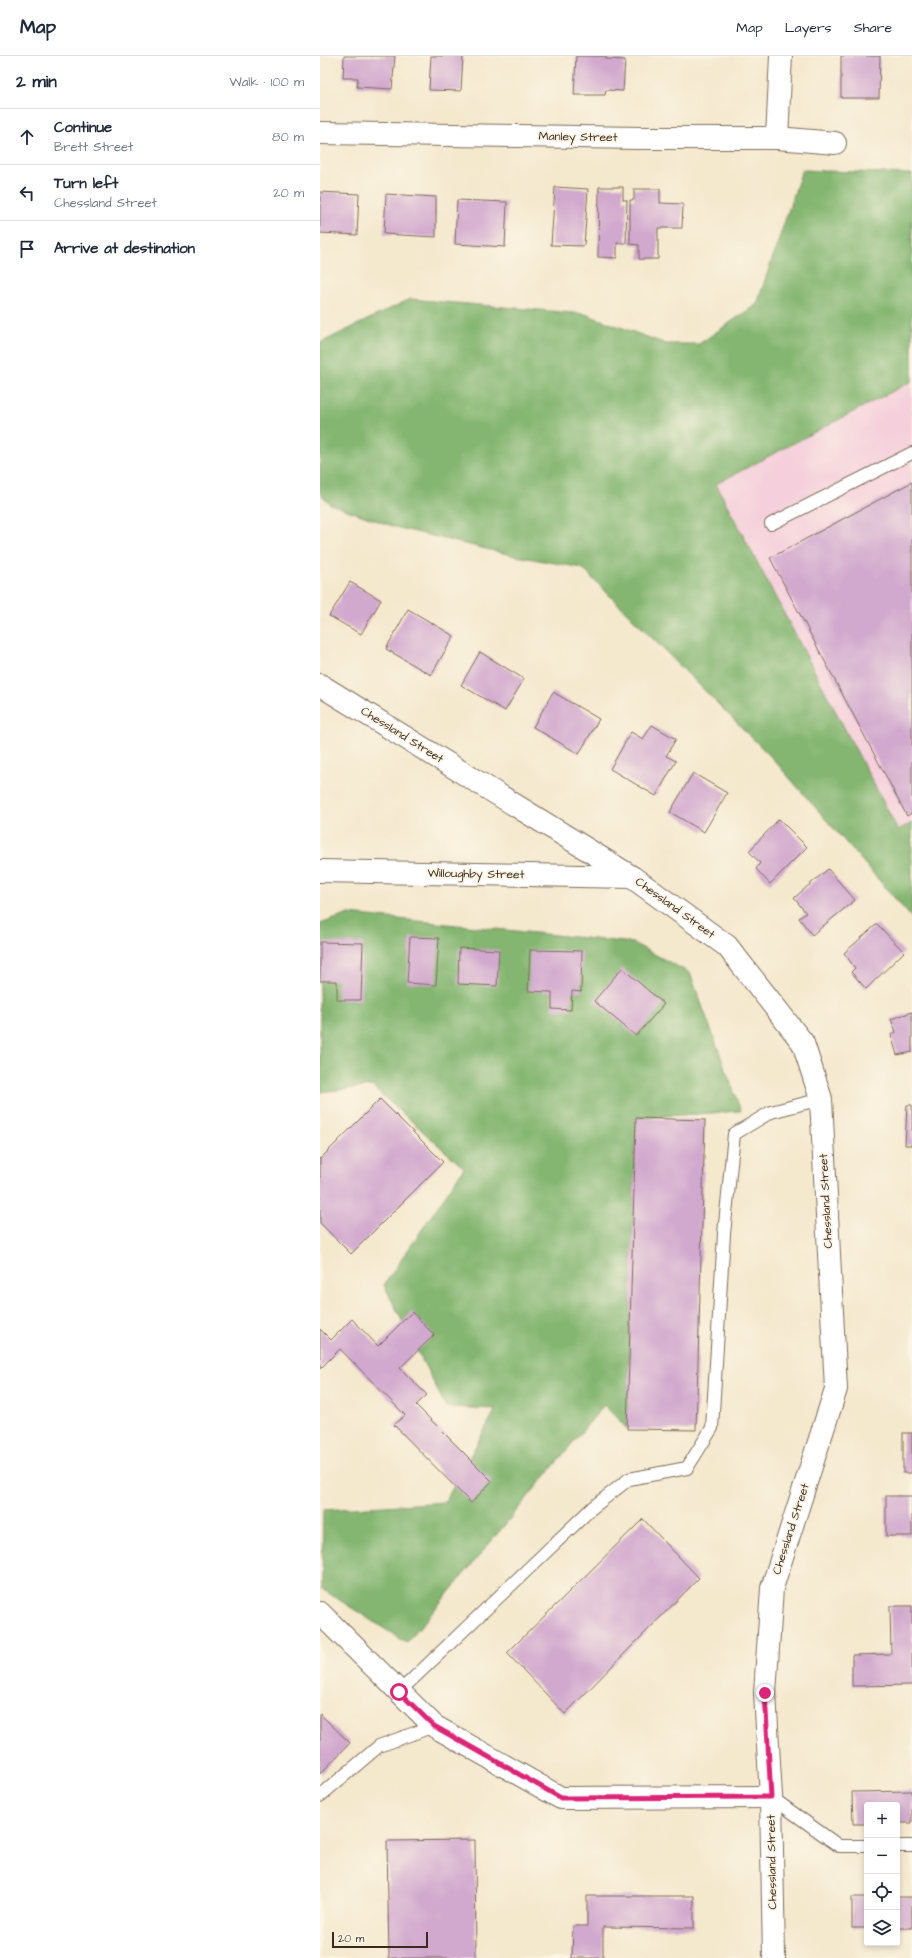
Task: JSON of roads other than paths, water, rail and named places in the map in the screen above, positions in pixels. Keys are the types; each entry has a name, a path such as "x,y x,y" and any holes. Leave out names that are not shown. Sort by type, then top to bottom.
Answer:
{"street":[{"path":"777,138 781,56"},
{"name":"Manley Street","path":"320,133 639,138 777,138 835,143"},
{"name":"Chessland Street","path":"320,685 632,877 727,946 803,1043 821,1099 836,1389 772,1588 765,1693 771,1797 774,1958"},
{"name":"Willoughby Street","path":"320,871 632,877"},
{"path":"320,1613 434,1726 561,1798 771,1797"}],"lane":[{"path":"771,524 912,453"},
{"path":"399,1692 592,1508 629,1479 687,1468 712,1428 724,1234 734,1134 771,1112 821,1099"},
{"path":"320,1796 379,1746 434,1726"},
{"path":"771,1797 839,1846 864,1846"},
{"path":"900,1846 912,1846"}]}
